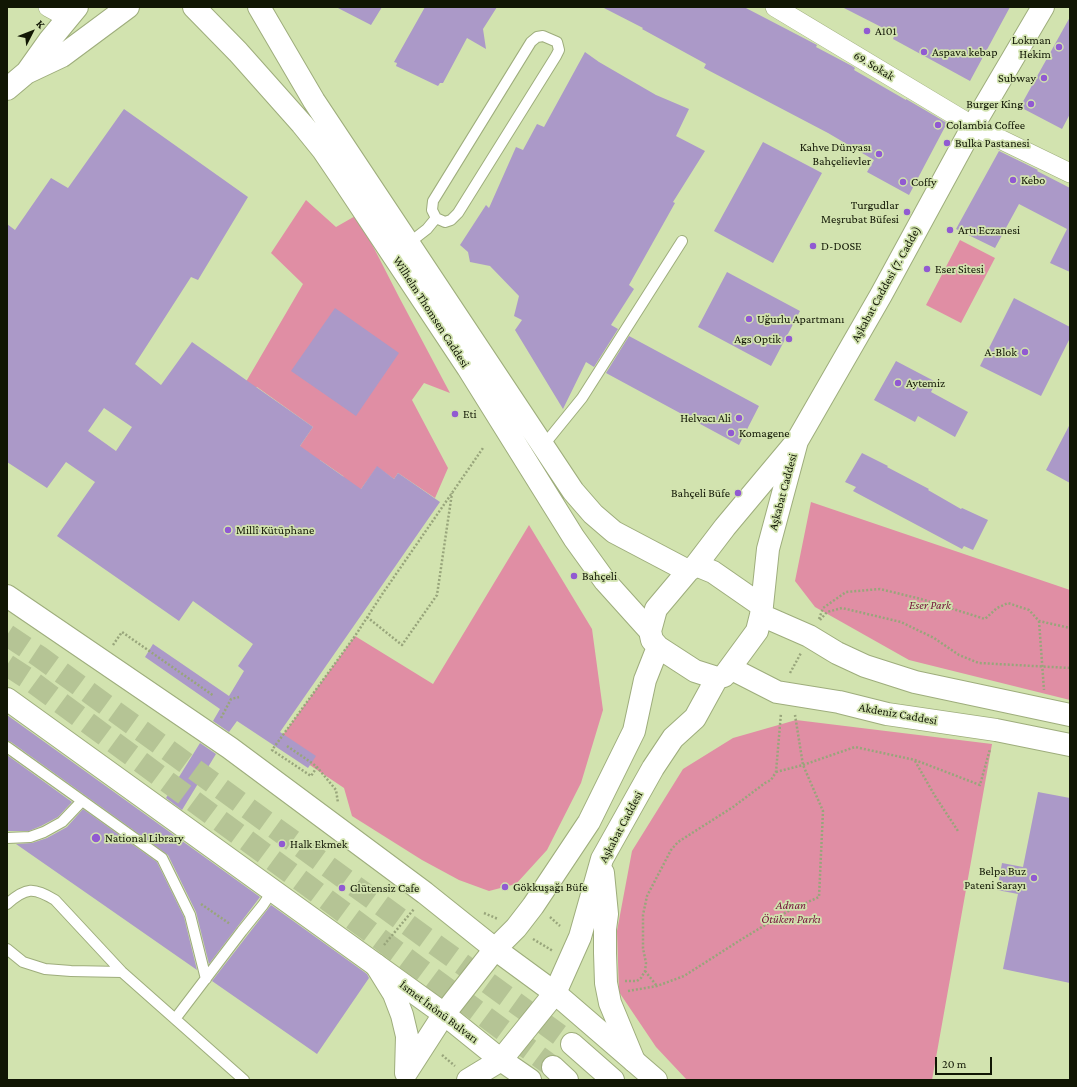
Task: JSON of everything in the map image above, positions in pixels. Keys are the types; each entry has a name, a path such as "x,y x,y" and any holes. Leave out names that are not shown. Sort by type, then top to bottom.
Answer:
{"main road":[{"path":"7,88 26,73 62,56 128,7"},
{"name":"Wilhelm Thomsen Caddesi","path":"194,7 238,52 323,150 468,368 574,538 605,581 654,639"},
{"name":"Wilhelm Thomsen Caddesi","path":"259,7 314,100 573,490 593,514 614,532 692,568"},
{"path":"973,126 1043,7"},
{"path":"26,73 49,41 72,13"},
{"name":"Aşkabat Caddesi (7. Cadde)","path":"797,441 881,295 973,126"},
{"name":"Aşkabat Caddesi","path":"692,568 797,441"},
{"name":"Aşkabat Caddesi","path":"762,610 768,549 797,441"},
{"path":"403,1076 444,1014 495,949 516,928 533,906 589,822 634,731 654,639 656,609 692,568 713,572 762,610 837,653 865,666 915,682 1045,711 1070,715"},
{"path":"7,596 230,748 425,893 495,949 555,993 656,1080"},
{"path":"654,639 695,671 724,673 757,631 762,610"},
{"name":"Aşkabat Caddesi","path":"462,1073 501,1060 555,993 580,937 602,859 653,768 673,738 695,718 724,673"},
{"name":"Akdeniz Caddesi","path":"724,673 777,692 839,702 887,714 996,730 1070,745"},
{"name":"İsmet İnönü Bulvarı","path":"7,699 273,890 380,955 444,1014 501,1060 530,1080"},
{"path":"602,859 607,914 605,929 606,982 610,1003 634,1061"},
{"path":"380,955 402,1015 407,1036 403,1076"},
{"path":"572,1044 613,1080"}],"street":[{"path":"48,7 72,13"},
{"name":"69. Sokak","path":"782,9 973,126 1070,174"}],"lane":[{"path":"543,36 557,42 559,50 556,56 458,213 452,220 445,222 436,218 432,210 433,201 531,42 536,37 543,36"},
{"path":"409,243 428,229 436,218"},
{"path":"543,446 582,398 682,241"},
{"path":"7,747 162,858 190,915 206,979"},
{"path":"7,838 30,837 44,832 62,822 82,801"},
{"path":"7,904 18,894 30,890 44,893 55,900 122,972 244,1080"},
{"path":"175,1019 242,931 263,906 273,890"},
{"path":"7,948 23,962 45,969 71,972 122,972"}],"path":[{"path":"317,767 311,776 272,750 355,636 382,593 483,448"},
{"path":"367,617 402,644 437,595 452,492"},
{"path":"1070,628 1039,621 1029,610 1008,603 997,608 985,619 921,599 880,589 846,592 823,608 818,622 828,612 842,608 901,622 934,638 959,655 979,663 1070,668"},
{"path":"1039,621 1045,711"},
{"path":"103,661 122,632 214,696"},
{"path":"789,675 802,651"},
{"path":"211,735 231,699 239,697"},
{"path":"622,982 637,981 641,978 645,971 646,963 643,948 643,914 647,896 671,850 678,842 733,807 771,780 776,772 781,714"},
{"path":"627,991 657,986 684,976 790,910 819,896 823,811 803,765 795,715"},
{"path":"776,772 803,765 855,747 915,760 980,785 996,730"},
{"path":"287,746 317,767 336,790 338,806"},
{"path":"915,760 935,796 958,831"},
{"path":"201,904 232,925"},
{"path":"380,955 414,908"},
{"path":"549,917 560,926"},
{"path":"645,971 657,986"},
{"path":"438,1051 462,1073"}],"green space":[{"path":"306,200 336,227 357,215 450,393 424,383 412,400 448,468 435,498 398,473 394,479 377,467 353,500 343,476 320,460 287,465 313,427 257,387 233,400 247,380 303,284 271,253"},
{"path":"960,240 995,258 961,323 926,305"},
{"name":"Eser Park","path":"811,502 1070,590 1070,700 909,660 815,607 795,581"},
{"path":"529,525 592,629 603,710 581,783 547,850 516,884 489,891 459,880 422,860 352,816 344,788 277,743 355,636 433,684"},
{"name":"Adnan Ötüken Parkı","path":"796,720 992,744 932,1080 687,1080 656,1047 619,992 617,931 632,851 683,769 733,738"}],"building":[{"path":"336,7 382,7 371,25"},
{"path":"425,7 497,7 483,29 486,49 467,38 443,83 440,83 438,86 396,66 397,63 394,62"},
{"path":"602,7 744,7 817,45 816,47 855,68 854,70 947,123 909,195 867,172 874,160 828,133 704,68 706,64 642,29 643,28"},
{"path":"842,7 1010,7 970,81 893,39 895,34"},
{"path":"1070,17 1070,114 1062,129 1020,107"},
{"path":"585,52 599,62 656,95 689,109 676,136 705,151 673,202 675,203 629,285 634,289 611,325 618,329 594,367 586,362 563,409 515,330 522,320 514,316 519,296 490,266 470,262 468,252 460,245 486,205 489,208 516,147 523,150 537,124 544,127"},
{"path":"124,109 248,197 198,280 191,277 135,364 161,385 192,342 313,427 300,446 361,489 377,466 394,479 398,473 440,502 280,732 316,756 308,768 237,721 229,732 213,721 220,709 145,657 153,644 229,696 244,671 238,666 253,644 193,601 179,621 57,536 95,482 66,462 47,488 7,462 7,224 15,230 51,178 68,188","holes":["104,408 132,427 116,451 88,431"]},
{"path":"763,142 822,173 773,263 714,231"},
{"path":"999,151 1070,188 1070,272 1050,263 1067,229 1019,204 995,248 956,229"},
{"name":"Uğurlu Apartmanı","path":"727,272 800,311 771,366 698,327"},
{"name":"A-Blok","path":"1014,298 1070,327 1070,338 1041,396 980,366"},
{"path":"335,308 399,353 356,416 291,371"},
{"path":"629,336 759,406 739,445 606,373"},
{"path":"896,361 936,382 931,392 968,412 955,437 918,416 915,422 874,400"},
{"path":"1070,424 1070,483 1046,470"},
{"path":"862,453 929,489 928,490 961,509 962,508 988,520 973,550 964,546 962,549 853,491 856,487 845,482"},
{"path":"7,715 260,897 209,964 196,912 168,855 11,742 7,741"},
{"path":"200,743 216,754 182,810 166,798"},
{"path":"7,755 72,802 58,817 29,831 7,831"},
{"name":"Belpa Buz Pateni Sarayı","path":"1038,792 1070,798 1070,983 1003,969 1018,894 997,890 1002,863 1023,867"},
{"path":"83,809 157,862 184,917 197,970 16,844 32,843 47,838 67,827"},
{"path":"271,905 367,974 369,978 317,1054 212,981"}],"tunnel":[{"path":"7,635 40,657 572,1044"},
{"path":"7,665 27,678 553,1067"}],"place":[{"name":"A101","path":"867,31"},
{"name":"Lokman Hekim","path":"1059,47"},
{"name":"Aspava kebap","path":"924,52"},
{"name":"Subway","path":"1044,78"},
{"name":"Burger King","path":"1031,104"},
{"name":"Colambia Coffee","path":"938,125"},
{"name":"Bulka Pastanesi","path":"947,143"},
{"name":"Kahve Dünyası Bahçelievler","path":"879,154"},
{"name":"Kebo","path":"1013,180"},
{"name":"Coffy","path":"903,182"},
{"name":"Turgudlar Meşrubat Büfesi","path":"907,212"},
{"name":"Artı Eczanesi","path":"950,230"},
{"name":"D-DOSE","path":"813,246"},
{"name":"Eser Sitesi","path":"927,269"},
{"name":"Uğurlu Apartmanı","path":"749,319"},
{"name":"Ags Optik","path":"789,339"},
{"name":"A-Blok","path":"1025,352"},
{"name":"Aytemiz","path":"898,383"},
{"name":"Eti","path":"455,414"},
{"name":"Helvacı Ali","path":"739,418"},
{"name":"Komagene","path":"731,433"},
{"name":"Bahçeli Büfe","path":"738,493"},
{"name":"Millî Kütüphane","path":"228,530"},
{"name":"Bahçeli","path":"574,576"},
{"name":"National Library","path":"96,838"},
{"name":"Halk Ekmek","path":"282,844"},
{"name":"Belpa Buz Pateni Sarayı","path":"1034,878"},
{"name":"Gökkuşağı Büfe","path":"505,887"},
{"name":"Glütensiz Cafe","path":"342,888"}]}
